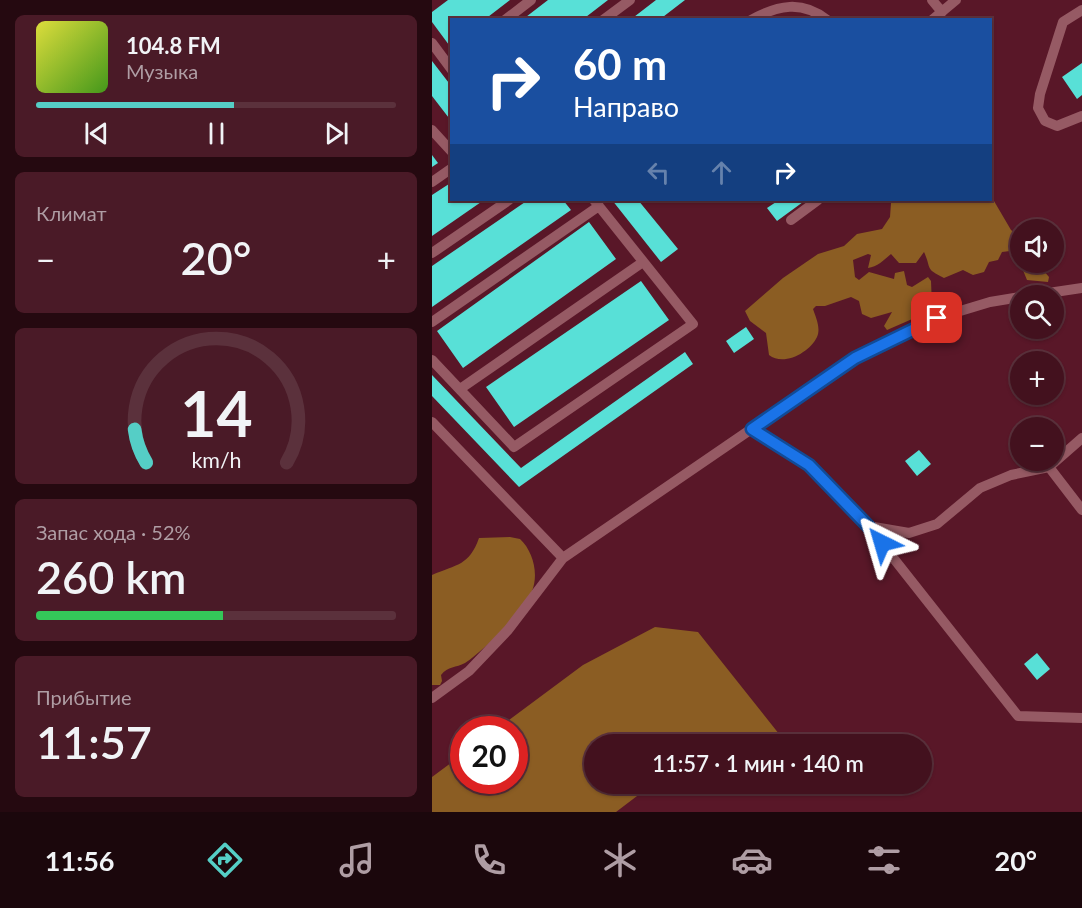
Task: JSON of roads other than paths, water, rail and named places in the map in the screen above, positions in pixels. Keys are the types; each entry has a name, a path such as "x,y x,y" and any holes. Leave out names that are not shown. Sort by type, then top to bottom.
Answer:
{"lane":[{"path":"508,18 531,0"},
{"path":"606,18 630,0"},
{"path":"932,0 942,12"},
{"path":"934,18 956,0"},
{"path":"755,18 767,11 790,4 816,10 824,18"},
{"path":"1082,10 1063,22 1040,94 1038,108 1045,121 1056,126 1082,116"},
{"path":"432,43 450,64"},
{"path":"432,130 450,150"},
{"path":"432,182 450,169"},
{"path":"432,253 508,201"},
{"path":"791,220 817,201"},
{"path":"432,322 596,203 693,324 514,447 432,360"},
{"path":"460,389 643,262"},
{"path":"1064,291 1082,288"},
{"path":"432,698 469,671 508,630 563,558 855,358 937,318 990,302 1010,299"},
{"path":"432,422 563,558"},
{"path":"752,429 809,465 868,526 1018,716 1082,718"},
{"path":"1064,454 1082,438"},
{"path":"868,526 909,533 937,524 980,488 1011,475 1030,471"},
{"path":"1052,471 1082,510"}]}
